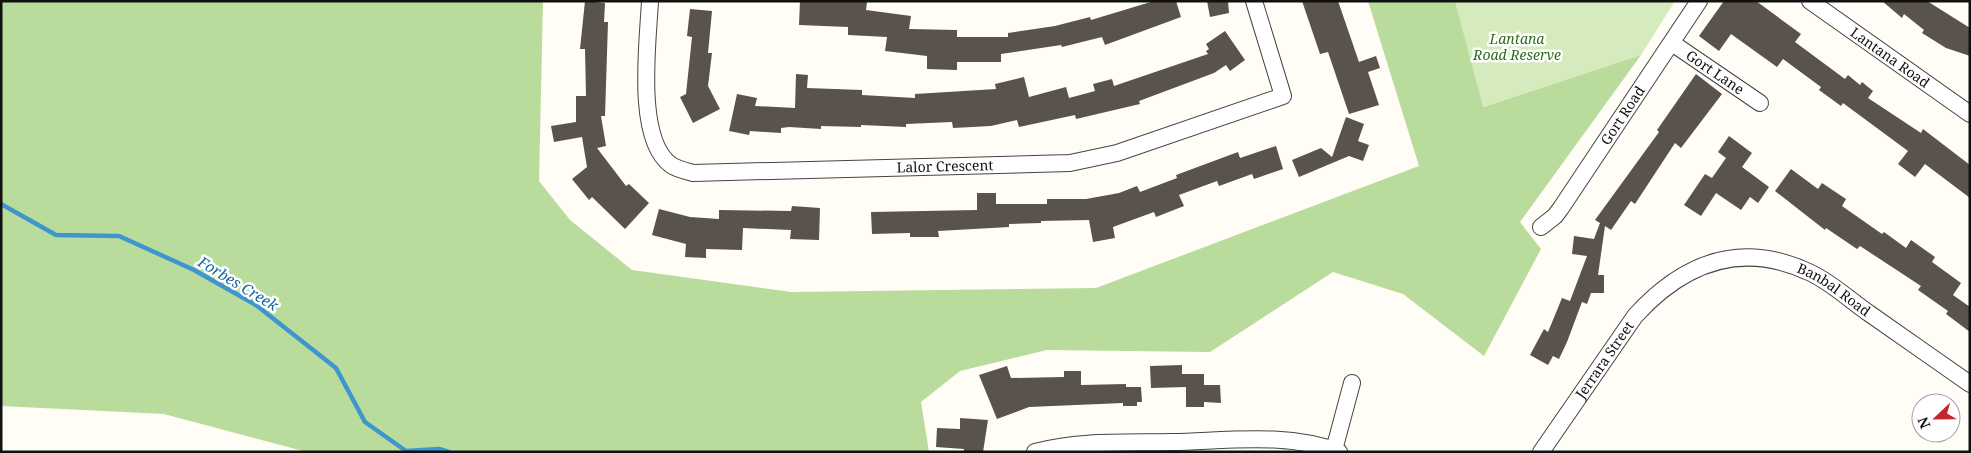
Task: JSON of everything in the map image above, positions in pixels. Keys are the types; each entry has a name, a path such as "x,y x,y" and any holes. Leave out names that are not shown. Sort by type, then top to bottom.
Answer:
{"street":[{"name":"Lalor Crescent","path":"650,1 647,91 650,133 655,145 671,166 693,173 1070,163 1117,154 1283,96 1254,1"},
{"name":"Gort Road","path":"1541,227 1555,216 1561,208 1699,1"},
{"name":"Lantana Road","path":"1810,1 1970,114"},
{"name":"Gort Lane","path":"1672,43 1760,104"},
{"name":"Banbal Road","path":"1680,276 1708,263 1728,258 1750,258 1790,264 1813,274 1970,384"},
{"name":"Jerrara Street","path":"1541,452 1635,316 1662,288 1680,276"},
{"path":"1035,452 1074,444 1261,440 1302,443 1336,451 1352,383"}],"green space":[{"path":"1,1 543,1 539,181 570,220 632,270 791,292 1096,288 1419,166 1368,1 1455,1 1483,107 1641,55 1520,222 1541,249 1484,356 1403,294 1333,272 1210,352 1047,350 960,371 921,402 929,452 307,452 164,414 1,406"},
{"name":"Lantana Road Reserve","path":"1455,1 1675,1 1641,55 1482,107"}],"building":[{"path":"585,1 605,3 604,22 608,22 605,116 601,116 606,146 597,148 626,186 629,184 649,203 625,229 592,197 589,200 572,179 587,167 582,137 554,142 551,126 576,122 576,96 586,96 585,49 580,49"},
{"path":"800,1 867,2 866,10 911,16 909,29 957,30 957,37 1008,37 1008,33 1055,26 1090,17 1091,20 1154,1 1176,1 1181,17 1105,45 1102,37 1062,47 1061,45 1001,54 1001,62 957,62 957,70 927,69 927,56 885,51 887,37 848,35 848,27 799,25"},
{"path":"1207,1 1228,1 1229,13 1210,17"},
{"path":"1302,1 1338,1 1359,62 1376,56 1380,68 1368,72 1379,105 1349,114 1328,52 1320,54"},
{"path":"1724,1 1756,1 1801,34 1795,42 1845,79 1848,75 1860,85 1862,82 1873,91 1868,98 1921,133 1923,129 1970,165 1970,198 1925,164 1915,177 1898,164 1908,151 1843,103 1841,106 1819,90 1821,87 1783,59 1777,67 1731,34 1719,51 1699,36"},
{"path":"1882,1 1927,1 1970,28 1970,56 1946,48 1922,33 1924,30 1904,14 1902,18"},
{"path":"690,9 712,11 708,53 712,53 708,86 720,109 693,123 680,97 686,94 692,37 687,36"},
{"path":"1225,31 1245,60 1230,71 1226,65 1214,73 1139,101 1140,104 1076,119 1075,115 1019,127 1017,120 991,126 953,128 952,122 906,124 906,127 861,125 861,127 821,126 821,129 789,127 781,128 781,133 750,131 749,135 729,131 737,94 757,98 755,106 795,108 796,74 808,75 807,88 862,90 862,95 915,98 915,94 996,89 995,84 1024,77 1029,97 1066,87 1069,98 1095,91 1093,84 1112,79 1114,86 1208,54 1206,51 1209,49 1206,44"},
{"path":"1696,74 1722,94 1681,148 1675,143 1635,204 1631,201 1611,230 1605,226 1598,275 1604,275 1604,293 1591,293 1587,304 1582,302 1559,359 1553,356 1548,365 1530,355 1544,329 1548,332 1562,298 1570,301 1587,256 1572,254 1574,236 1594,239 1600,223 1595,220 1659,132 1657,130"},
{"path":"1346,117 1364,124 1358,141 1369,145 1363,161 1349,156 1299,177 1292,160 1321,148 1332,157"},
{"path":"1729,136 1752,153 1742,167 1769,187 1758,203 1750,197 1741,210 1716,193 1701,216 1684,205 1705,174 1712,178 1726,158 1718,152"},
{"path":"1276,146 1283,169 1254,179 1252,174 1219,186 1217,181 1179,195 1184,206 1156,217 1154,212 1113,227 1115,238 1093,242 1089,220 1041,221 1041,223 1009,224 1009,227 938,231 939,237 910,237 910,233 872,234 871,212 977,210 977,193 996,193 996,204 1047,204 1047,199 1086,199 1119,193 1137,186 1140,192 1177,178 1176,175 1238,152 1240,158"},
{"path":"1791,169 1818,189 1822,183 1846,199 1842,206 1882,234 1884,232 1906,248 1911,240 1935,257 1932,262 1961,283 1953,295 1970,307 1970,332 1946,314 1948,311 1918,290 1921,286 1860,246 1857,249 1826,228 1825,230 1775,191"},
{"path":"792,206 820,208 819,240 790,239 791,230 743,228 742,250 706,249 706,258 685,257 686,244 652,235 659,209 690,217 719,219 719,210 791,211"},
{"path":"1182,365 1182,374 1204,374 1204,385 1220,385 1221,403 1204,402 1204,407 1186,407 1186,387 1151,388 1150,366"},
{"path":"1007,366 1011,378 1064,377 1064,371 1081,371 1081,385 1126,384 1126,387 1141,387 1142,402 1137,402 1137,406 1123,406 1123,403 1029,407 997,419 979,375"},
{"path":"960,418 988,420 983,452 964,452 964,449 936,447 937,428 960,429"}],"waterway":[{"name":"Forbes Creek","path":"1,204 56,235 119,236 194,270 256,305 336,368 365,422 406,451 439,449 449,452"}]}
